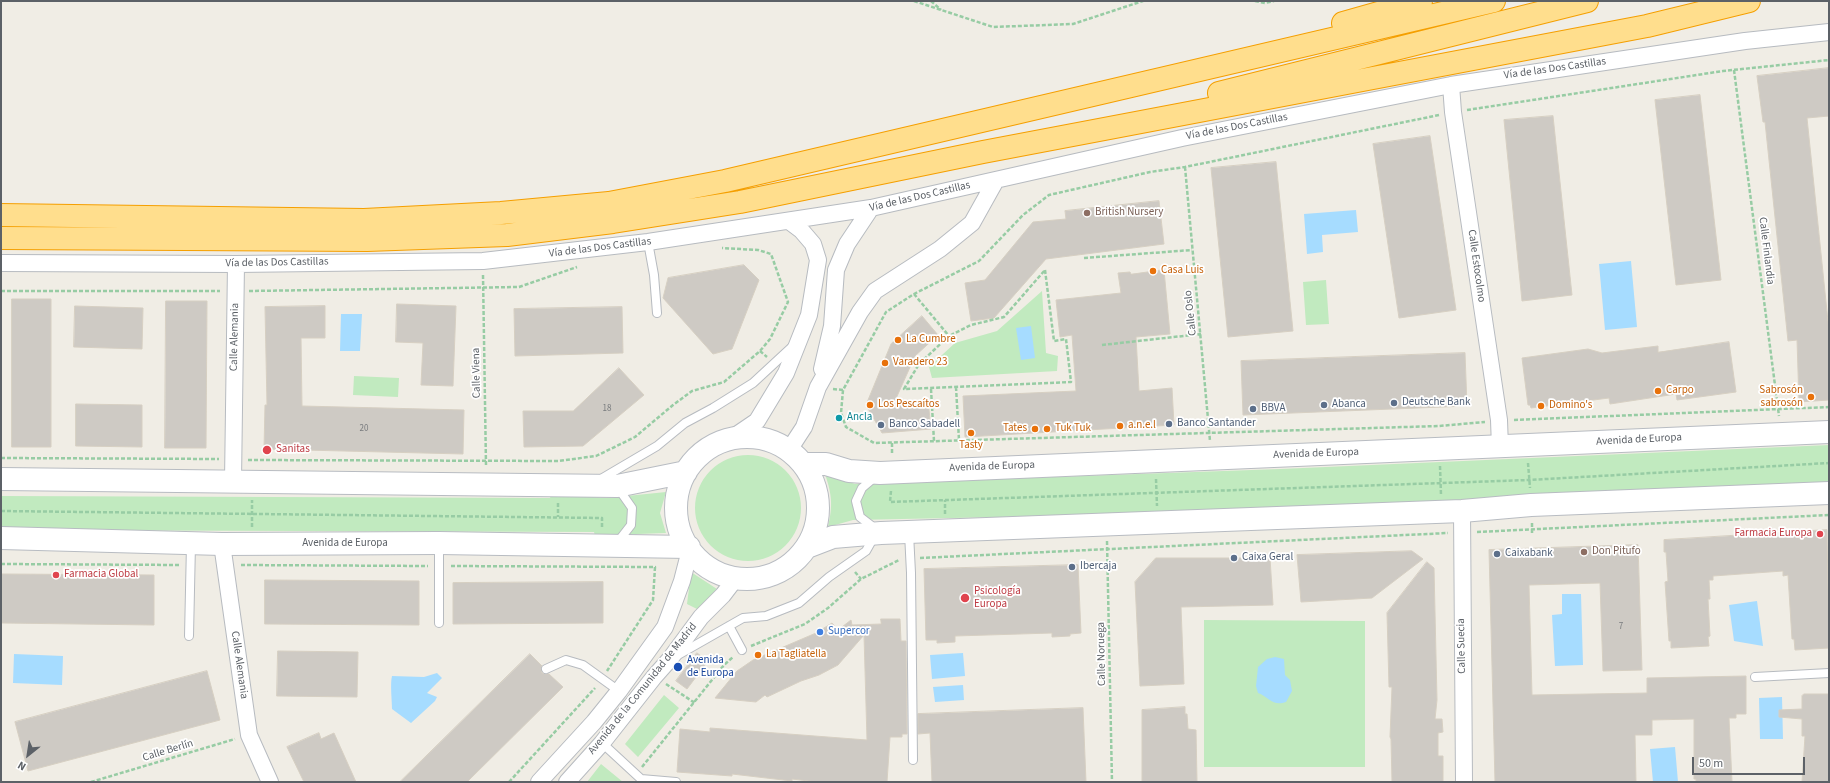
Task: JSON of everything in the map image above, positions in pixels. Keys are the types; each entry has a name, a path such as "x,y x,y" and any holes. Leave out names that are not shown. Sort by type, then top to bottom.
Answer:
{"highway":[{"path":"1029,111 1421,1"},
{"path":"1,215 364,220 501,213 601,204 725,181 1494,1"},
{"path":"983,152 1587,1"},
{"path":"1,238 367,240 507,235 613,222 740,202 983,152 1647,26 1749,1"}],"street":[{"name":"Vía de las Dos Castillas","path":"1,263 236,264 483,261 648,242 872,208 1182,138 1451,85 1745,41 1829,32"},
{"name":"Calle Estocolmo","path":"1451,85 1453,112 1499,420 1500,446"},
{"path":"818,387 860,312 875,291 940,248 972,223 996,180"},
{"path":"796,457 804,427 818,387 832,326 836,270 848,244 872,208"},
{"path":"732,438 752,437 771,441 796,457 814,483 818,505 816,527 807,547 788,567 763,578 736,578 710,569 689,549 677,520 677,495 686,472 698,456 714,445 732,438 757,421 786,373 801,339 809,315 818,260 813,244 801,230 790,221"},
{"name":"Calle Alemania","path":"236,264 233,459 246,474"},
{"name":"Avenida de Europa","path":"796,457 849,471 886,472 1829,432"},
{"path":"1,479 246,474 487,484 617,486 686,472"},
{"path":"807,547 834,537 878,533 1462,511 1531,505 1829,493"},
{"name":"Calle Suecia","path":"1462,511 1464,782"},
{"name":"Avenida de Europa","path":"1,538 222,544 439,543 615,545 689,549"},
{"name":"Calle Alemania","path":"222,544 249,735 270,782"},
{"name":"Avenida de la Comunidad de Madrid","path":"539,782 594,722 619,691 664,627 682,581 689,549"},
{"name":"Avenida de la Comunidad de Madrid","path":"567,782 602,743 670,659 701,617 723,595 736,578"}],"lane":[{"path":"648,242 654,275 656,313"},
{"path":"588,485 605,477 657,446 685,423 713,408 753,383 801,339"},
{"path":"670,659 743,618 766,616 799,603 829,577 866,551 878,533 860,518 856,501 862,488 886,472"},
{"path":"615,545 631,525 632,508 617,486"},
{"path":"909,533 913,760"},
{"path":"189,636 191,543"},
{"path":"439,543 439,624"},
{"path":"728,626 742,650"},
{"path":"546,669 566,660 583,665 619,691"},
{"path":"1755,677 1829,673"},
{"path":"602,743 640,779 676,782"}],"path":[{"path":"914,1 943,12 993,27 1073,24 1143,1"},
{"path":"931,1 943,12"},
{"path":"1254,1 1265,3 1274,1"},
{"path":"1829,60 1734,70 1453,112 1185,167 1150,172 1049,195 1023,215 979,261 914,294 886,312 843,390 841,413 846,428 874,443 1439,426 1499,420 1829,407"},
{"name":"Calle Finlandia","path":"1734,70 1780,434"},
{"name":"Calle Oslo","path":"1185,167 1212,458"},
{"path":"246,474 486,461 558,461 596,456 635,437 692,391 724,382 760,351 770,339 788,302 771,254 758,250"},
{"path":"1084,258 1192,250"},
{"name":"Calle Viena","path":"483,261 487,484"},
{"path":"1045,270 1054,342 1066,339 1071,382 956,387 904,389 919,364 948,336 971,325 1004,317 1045,270"},
{"path":"914,294 948,336"},
{"path":"1102,345 1201,334"},
{"path":"956,387 959,440"},
{"path":"931,389 934,441"},
{"path":"1526,420 1532,534"},
{"path":"892,442 886,472 890,502 1529,480 1829,463"},
{"path":"1,458 233,459 246,474 252,514 252,565"},
{"path":"1156,461 1158,522"},
{"path":"1,511 602,518"},
{"path":"635,774 724,665 742,650 805,624 828,608 861,579 895,561 910,558 1108,548 1829,515"},
{"name":"Calle Noruega","path":"1107,525 1112,782"},
{"path":"1,564 191,565"},
{"path":"225,565 655,567 653,600 602,679 590,696 509,782"},
{"name":"Calle Berlín","path":"91,782 249,735"}],"green space":[{"path":"1326,280 1329,324 1306,325 1303,282"},
{"path":"1042,291 1046,353 1058,356 1057,371 932,378 929,367 955,343 997,331"},
{"path":"354,376 399,378 398,397 353,395"},
{"path":"1829,445 1829,482 1396,509 853,520 828,527 831,512 831,500 825,474 855,484 1280,469"},
{"path":"748,455 768,459 785,471 797,488 801,508 797,528 785,545 768,557 748,561 728,557 711,545 699,528 695,508 699,488 711,471 728,459"},
{"path":"666,492 660,513 666,533 610,535 596,539 594,532 1,530 1,496 550,498 551,494 607,498"},
{"path":"691,572 717,589 697,609 687,604"},
{"path":"1204,620 1365,621 1365,767 1204,767"},
{"path":"664,695 679,708 638,757 625,744"},
{"path":"601,764 623,782 587,782"}],"water":[{"path":"1356,210 1358,232 1322,235 1323,252 1307,254 1304,214"},
{"path":"1631,261 1637,327 1605,330 1599,264"},
{"path":"341,314 362,314 360,351 340,351"},
{"path":"1031,326 1035,358 1021,360 1016,328"},
{"path":"1562,594 1581,594 1583,665 1555,666 1552,615 1562,614"},
{"path":"1757,601 1763,646 1734,641 1729,605"},
{"path":"963,653 965,676 932,679 930,655"},
{"path":"14,654 63,656 62,685 13,683"},
{"path":"1275,657 1284,659 1285,675 1290,680 1292,691 1286,702 1282,703 1271,701 1258,693 1256,686 1258,667 1267,659"},
{"path":"437,673 442,678 427,693 437,697 435,701 411,723 392,709 392,676 424,677"},
{"path":"963,685 964,700 935,702 933,687"},
{"path":"1782,697 1783,739 1760,739 1759,698"},
{"path":"1675,747 1678,782 1653,782 1650,749"}],"building":[{"path":"1829,68 1829,116 1807,118 1829,331 1829,400 1799,402 1797,340 1788,341 1765,122 1763,122 1757,76"},
{"path":"1700,95 1721,280 1676,285 1655,100"},
{"path":"1553,116 1572,295 1522,301 1504,120"},
{"path":"1430,136 1456,310 1399,318 1373,144"},
{"path":"1276,162 1293,331 1228,337 1211,168"},
{"path":"1159,201 1164,244 1046,259 994,318 971,321 965,283 985,280 1033,222 1066,219 1065,211"},
{"path":"744,265 759,280 732,349 713,354 663,298 668,278"},
{"path":"1164,270 1170,334 1136,337 1139,391 1172,388 1174,425 965,437 963,396 1076,391 1072,335 1060,337 1056,300 1121,293 1118,273 1130,272 1131,274"},
{"path":"12,299 51,299 51,447 12,447"},
{"path":"166,301 207,301 206,448 165,448"},
{"path":"397,304 456,306 453,386 421,385 423,343 396,342"},
{"path":"75,306 143,308 142,349 74,347"},
{"path":"325,306 325,338 301,338 302,406 464,410 463,454 264,449 265,405 267,405 265,307"},
{"path":"622,307 623,353 515,356 514,309"},
{"path":"922,316 938,335 915,356 894,403 928,400 931,429 882,433 866,405 891,344"},
{"path":"1729,342 1736,392 1677,400 1676,394 1610,404 1609,398 1531,408 1530,405 1528,405 1522,358 1588,349 1602,353 1658,346 1658,352"},
{"path":"1465,353 1467,406 1243,415 1241,361"},
{"path":"619,368 644,395 583,446 524,447 523,411 573,411"},
{"path":"76,404 142,405 142,447 76,446"},
{"path":"1827,530 1829,648 1795,650 1794,639 1792,639 1788,575 1783,576 1783,571 1713,576 1713,580 1709,580 1709,646 1671,648 1671,641 1669,641 1665,582 1668,581 1664,540"},
{"path":"1638,545 1642,670 1603,671 1600,583 1529,585 1532,695 1647,693 1647,678 1746,676 1746,714 1736,714 1736,718 1729,718 1732,782 1696,782 1696,779 1694,779 1694,719 1652,720 1652,735 1635,735 1636,782 1495,782 1489,550"},
{"path":"1412,551 1423,559 1372,598 1301,602 1297,555"},
{"path":"1156,558 1270,558 1273,605 1181,607 1184,684 1140,686 1135,582"},
{"path":"1427,562 1434,568 1437,700 1435,719 1442,719 1443,732 1438,733 1438,756 1443,756 1443,782 1392,782 1390,737 1392,687 1389,687 1387,613"},
{"path":"1078,565 1081,633 1070,634 1070,636 1052,637 1052,633 955,636 955,642 937,643 937,640 926,640 924,569"},
{"path":"2,574 154,575 154,625 2,623"},
{"path":"265,580 419,581 419,625 265,624"},
{"path":"603,582 603,623 453,624 453,583"},
{"path":"881,619 900,619 901,641 906,641 907,734 902,734 902,737 890,737 887,782 817,782 792,779 792,781 732,774 732,776 677,772 680,729 710,732 710,728 867,740 864,635 838,665 819,675 801,681 767,697 765,695 756,702 715,698 737,671 753,660 816,633 832,623 838,630 851,620 852,625 881,624"},
{"path":"278,651 358,652 357,697 277,696"},
{"name":"Avenida de Europa","path":"697,653 708,661 687,689 676,681"},
{"path":"530,654 542,666 542,673 549,674 563,687 467,782 400,782"},
{"path":"207,671 220,720 28,771 15,722"},
{"path":"1804,694 1829,694 1829,782 1802,782 1805,736 1802,736 1802,719 1779,717 1779,710 1802,709 1802,696"},
{"path":"1185,707 1188,729 1196,730 1197,782 1142,782 1142,710"},
{"path":"1083,708 1086,782 932,782 930,733 918,734 918,714"},
{"path":"319,733 321,739 334,733 356,782 304,782 287,747"}],"place":[{"name":"British Nursery","path":"1087,213"},
{"name":"Casa Luis","path":"1153,271"},
{"name":"La Cumbre","path":"898,340"},
{"name":"Varadero 23","path":"885,363"},
{"name":"Carpo","path":"1658,391"},
{"name":"Sabrosón sabrosón","path":"1811,397"},
{"name":"Deutsche Bank","path":"1394,403"},
{"name":"Los Pescaítos","path":"870,405"},
{"name":"Abanca","path":"1324,405"},
{"name":"Domino's","path":"1541,406"},
{"name":"BBVA","path":"1253,409"},
{"name":"Ancla","path":"839,418"},
{"name":"Banco Santander","path":"1169,424"},
{"name":"Banco Sabadell","path":"881,425"},
{"name":"a.n.e.l","path":"1120,426"},
{"name":"Tates","path":"1035,429"},
{"name":"Tuk Tuk","path":"1047,429"},
{"name":"Tasty","path":"971,433"},
{"name":"Sanitas","path":"267,450"},
{"name":"Farmacia Europa","path":"1820,534"},
{"name":"Don Pitufo","path":"1584,552"},
{"name":"Caixabank","path":"1497,554"},
{"name":"Caixa Geral","path":"1234,558"},
{"name":"Ibercaja","path":"1072,567"},
{"name":"Farmacia Global","path":"56,575"},
{"name":"Psicología Europa","path":"965,598"},
{"name":"Supercor","path":"820,632"},
{"name":"La Tagliatella","path":"758,655"},
{"name":"Avenida de Europa","path":"678,667"}]}
